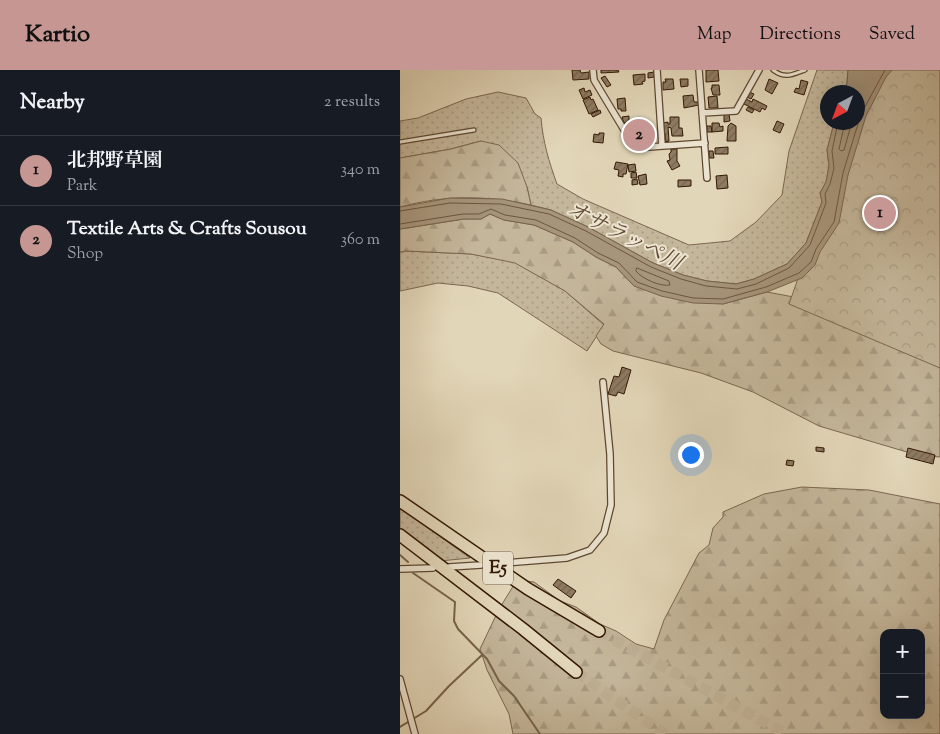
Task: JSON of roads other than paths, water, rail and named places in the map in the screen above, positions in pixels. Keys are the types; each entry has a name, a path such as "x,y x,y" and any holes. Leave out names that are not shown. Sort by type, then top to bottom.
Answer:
{"highway":[{"name":"E5","path":"400,501 528,588 599,631"},
{"name":"E5","path":"400,535 576,672"}],"street":[{"path":"593,70 594,80 635,148 705,144"},
{"path":"657,70 662,146"},
{"path":"699,70 707,178"},
{"path":"702,113 736,111 759,70"},
{"path":"504,563 567,558 590,550 604,533 611,505 610,454 603,382"},
{"path":"449,567 480,565"},
{"path":"400,569 433,568"},
{"path":"400,679 415,734"}],"lane":[{"path":"773,70 781,76 788,77 805,70"},
{"path":"400,142 474,130"}],"water":[{"name":"オサラッペ川","path":"848,70 892,70 886,77 865,119 865,85 846,85"},
{"name":"オサラッペ川","path":"832,130 862,130 848,175 839,223 820,252 815,265 802,278 767,292 723,304 693,303 661,296 634,286 616,267 573,242 534,225 504,220 490,214 481,219 464,219 400,229 400,207 450,198 502,199 551,210 588,227 653,263 683,275 707,281 736,284 754,279 787,264 806,243 822,202 820,193 826,182 829,166 827,150"}],"waterway":[{"path":"400,555 408,562"},
{"path":"413,573 455,602 454,621 458,629 487,659 499,681 514,696 540,734"},
{"path":"400,727 426,711 482,655"}],"tunnel":[{"path":"599,631 786,734"},
{"path":"576,672 665,734"}],"place":[{"name":"Textile Arts & Crafts Sousou","path":"639,135"},
{"name":"北邦野草園","path":"880,213"}]}
